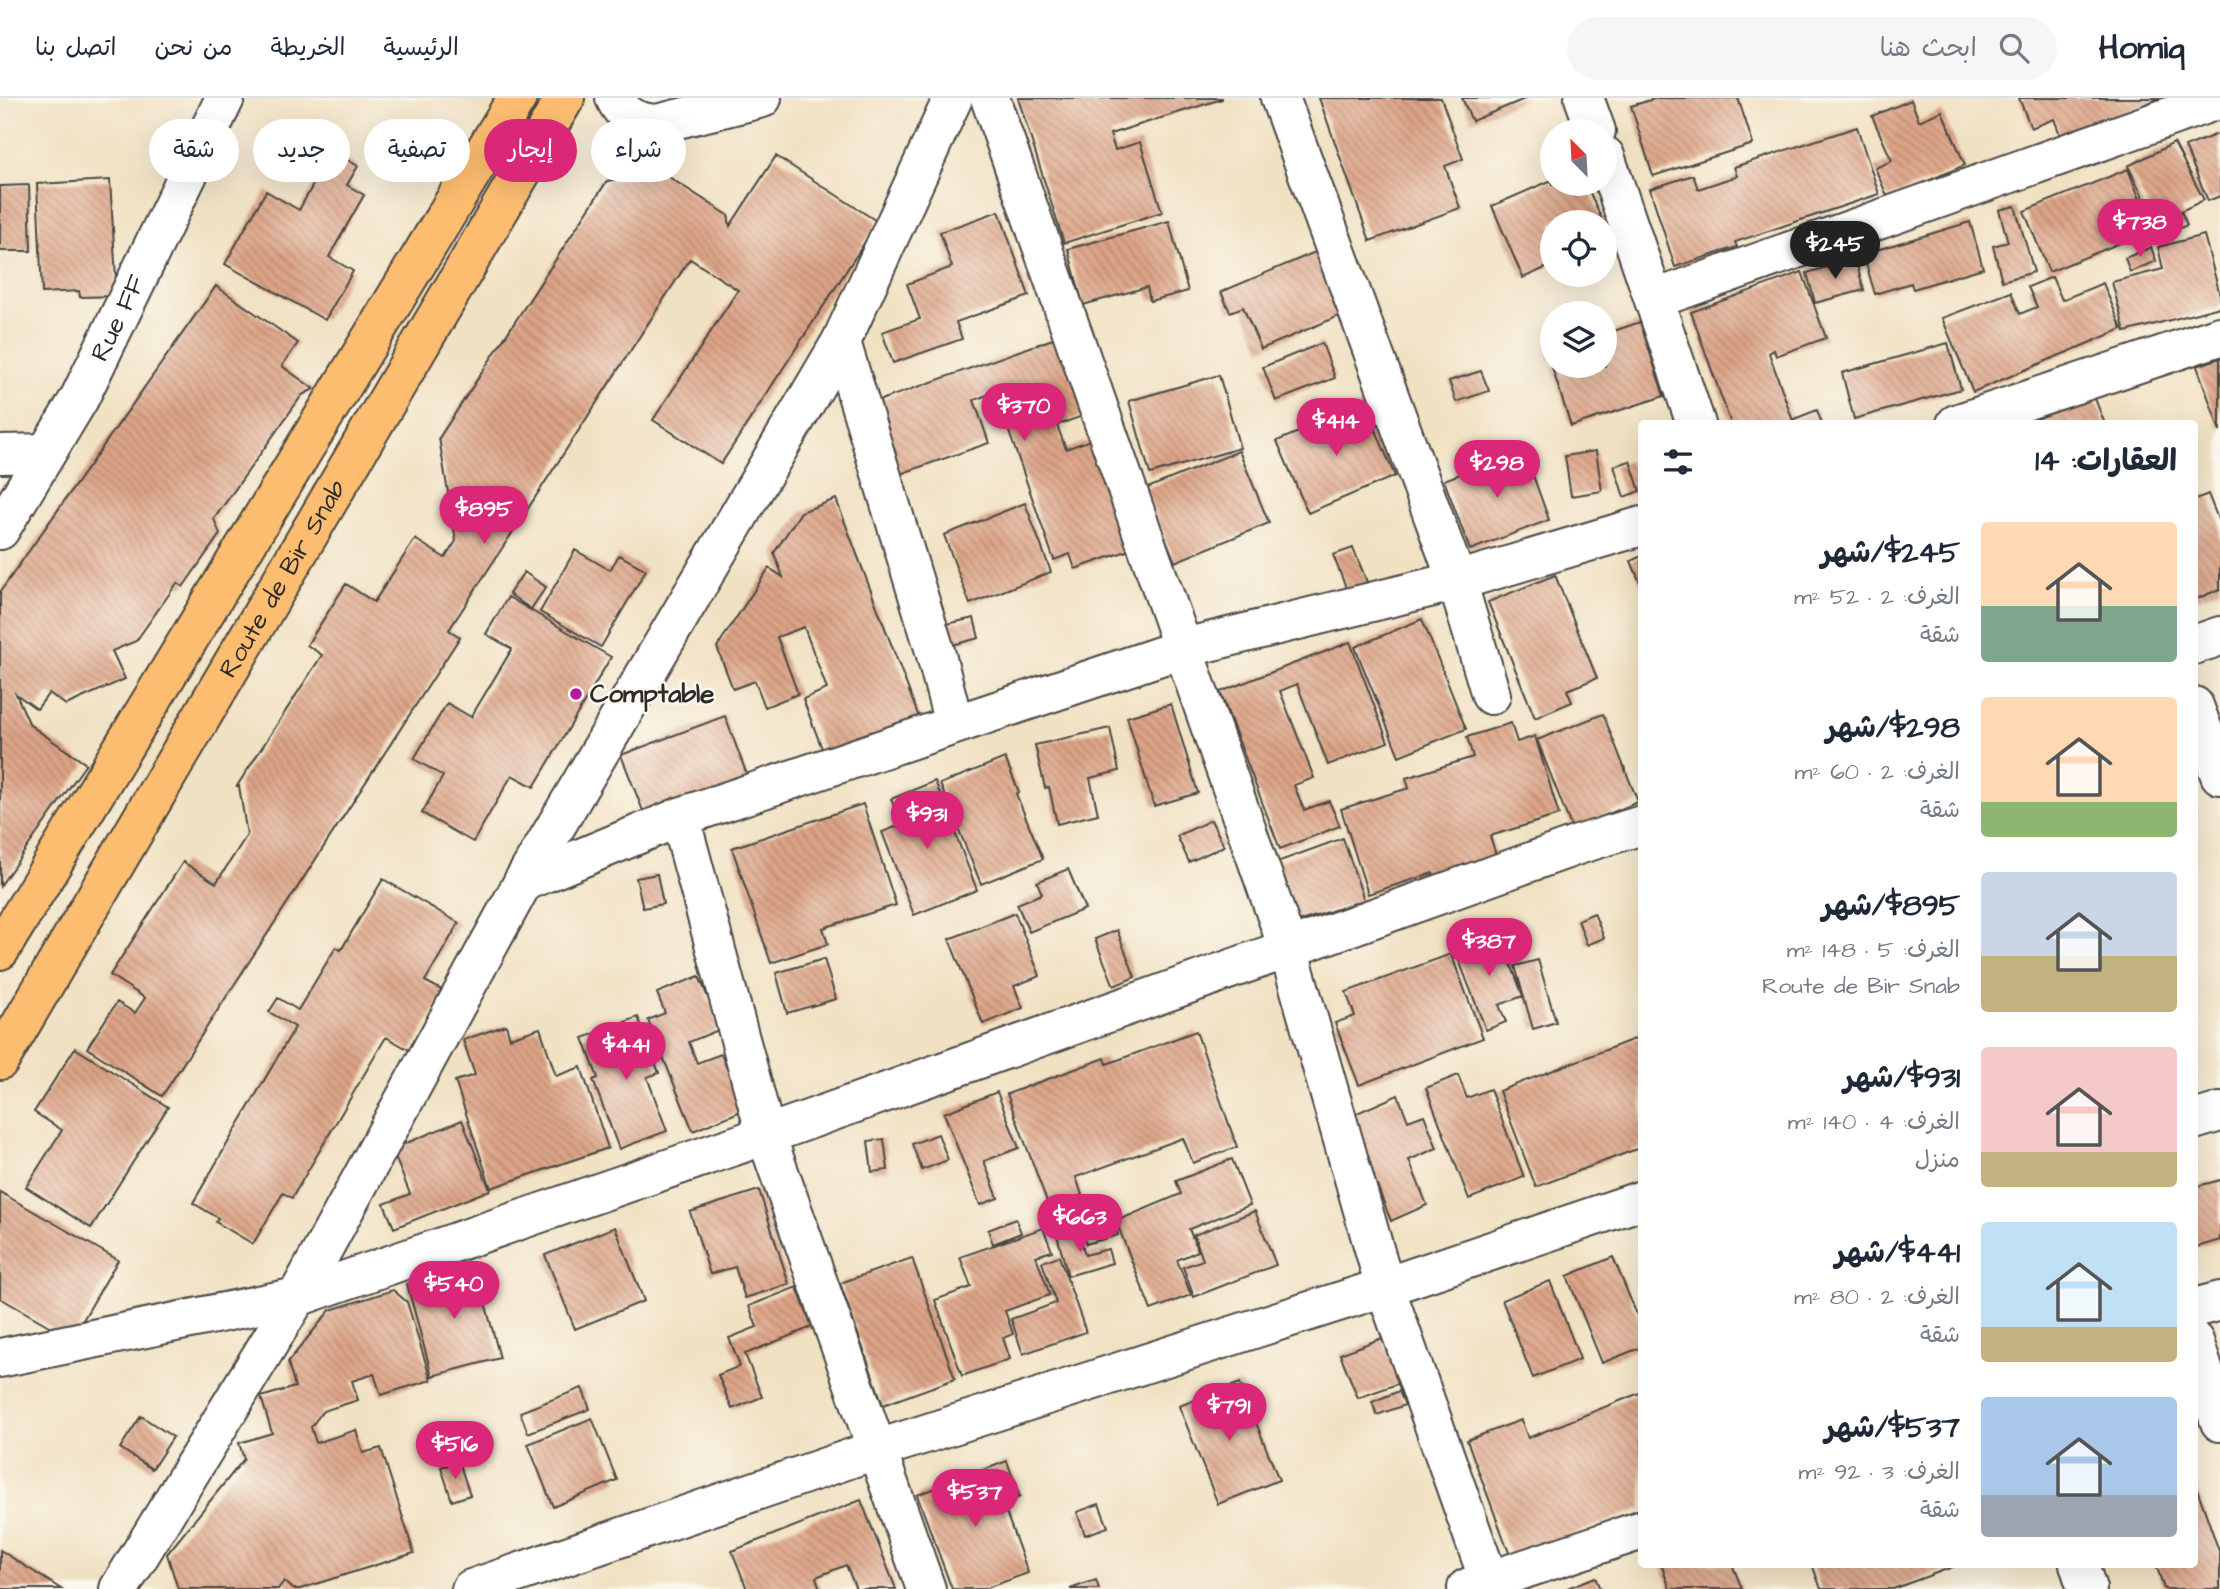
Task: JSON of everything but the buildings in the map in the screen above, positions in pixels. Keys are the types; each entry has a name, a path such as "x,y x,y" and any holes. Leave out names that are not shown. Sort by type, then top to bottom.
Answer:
{"main road":[{"name":"Route de Bir Snab","path":"0,950 517,98"},
{"name":"Route de Bir Snab","path":"0,1060 565,98"}],"street":[{"name":"Rue FF","path":"0,530 79,399 225,98"},
{"path":"615,98 623,112 645,124 657,124 762,98"},
{"path":"119,1589 297,1297 523,882 841,342 953,98"},
{"path":"990,98 1288,948 1385,1287 1482,1586 1638,1531"},
{"path":"1280,98 1457,581 1491,695"},
{"path":"1655,299 2220,99"},
{"path":"1617,190 1695,420"},
{"path":"1968,420 2220,336"},
{"path":"841,342 936,651 954,724"},
{"path":"0,454 46,453"},
{"path":"523,882 680,817 1184,648 1457,581 1638,527"},
{"path":"2198,644 2220,636"},
{"path":"2198,717 2220,775"},
{"path":"680,817 766,1135 926,1589"},
{"path":"0,1358 297,1297 766,1135 1566,849 1638,826"},
{"path":"2198,1119 2220,1112"},
{"path":"471,1589 878,1449 1385,1287 1638,1201"},
{"path":"2198,1307 2220,1301"},
{"path":"2198,1353 2220,1422"},
{"path":"2080,1568 2087,1589"}],"place":[{"name":"Comptable","path":"576,694"}]}
